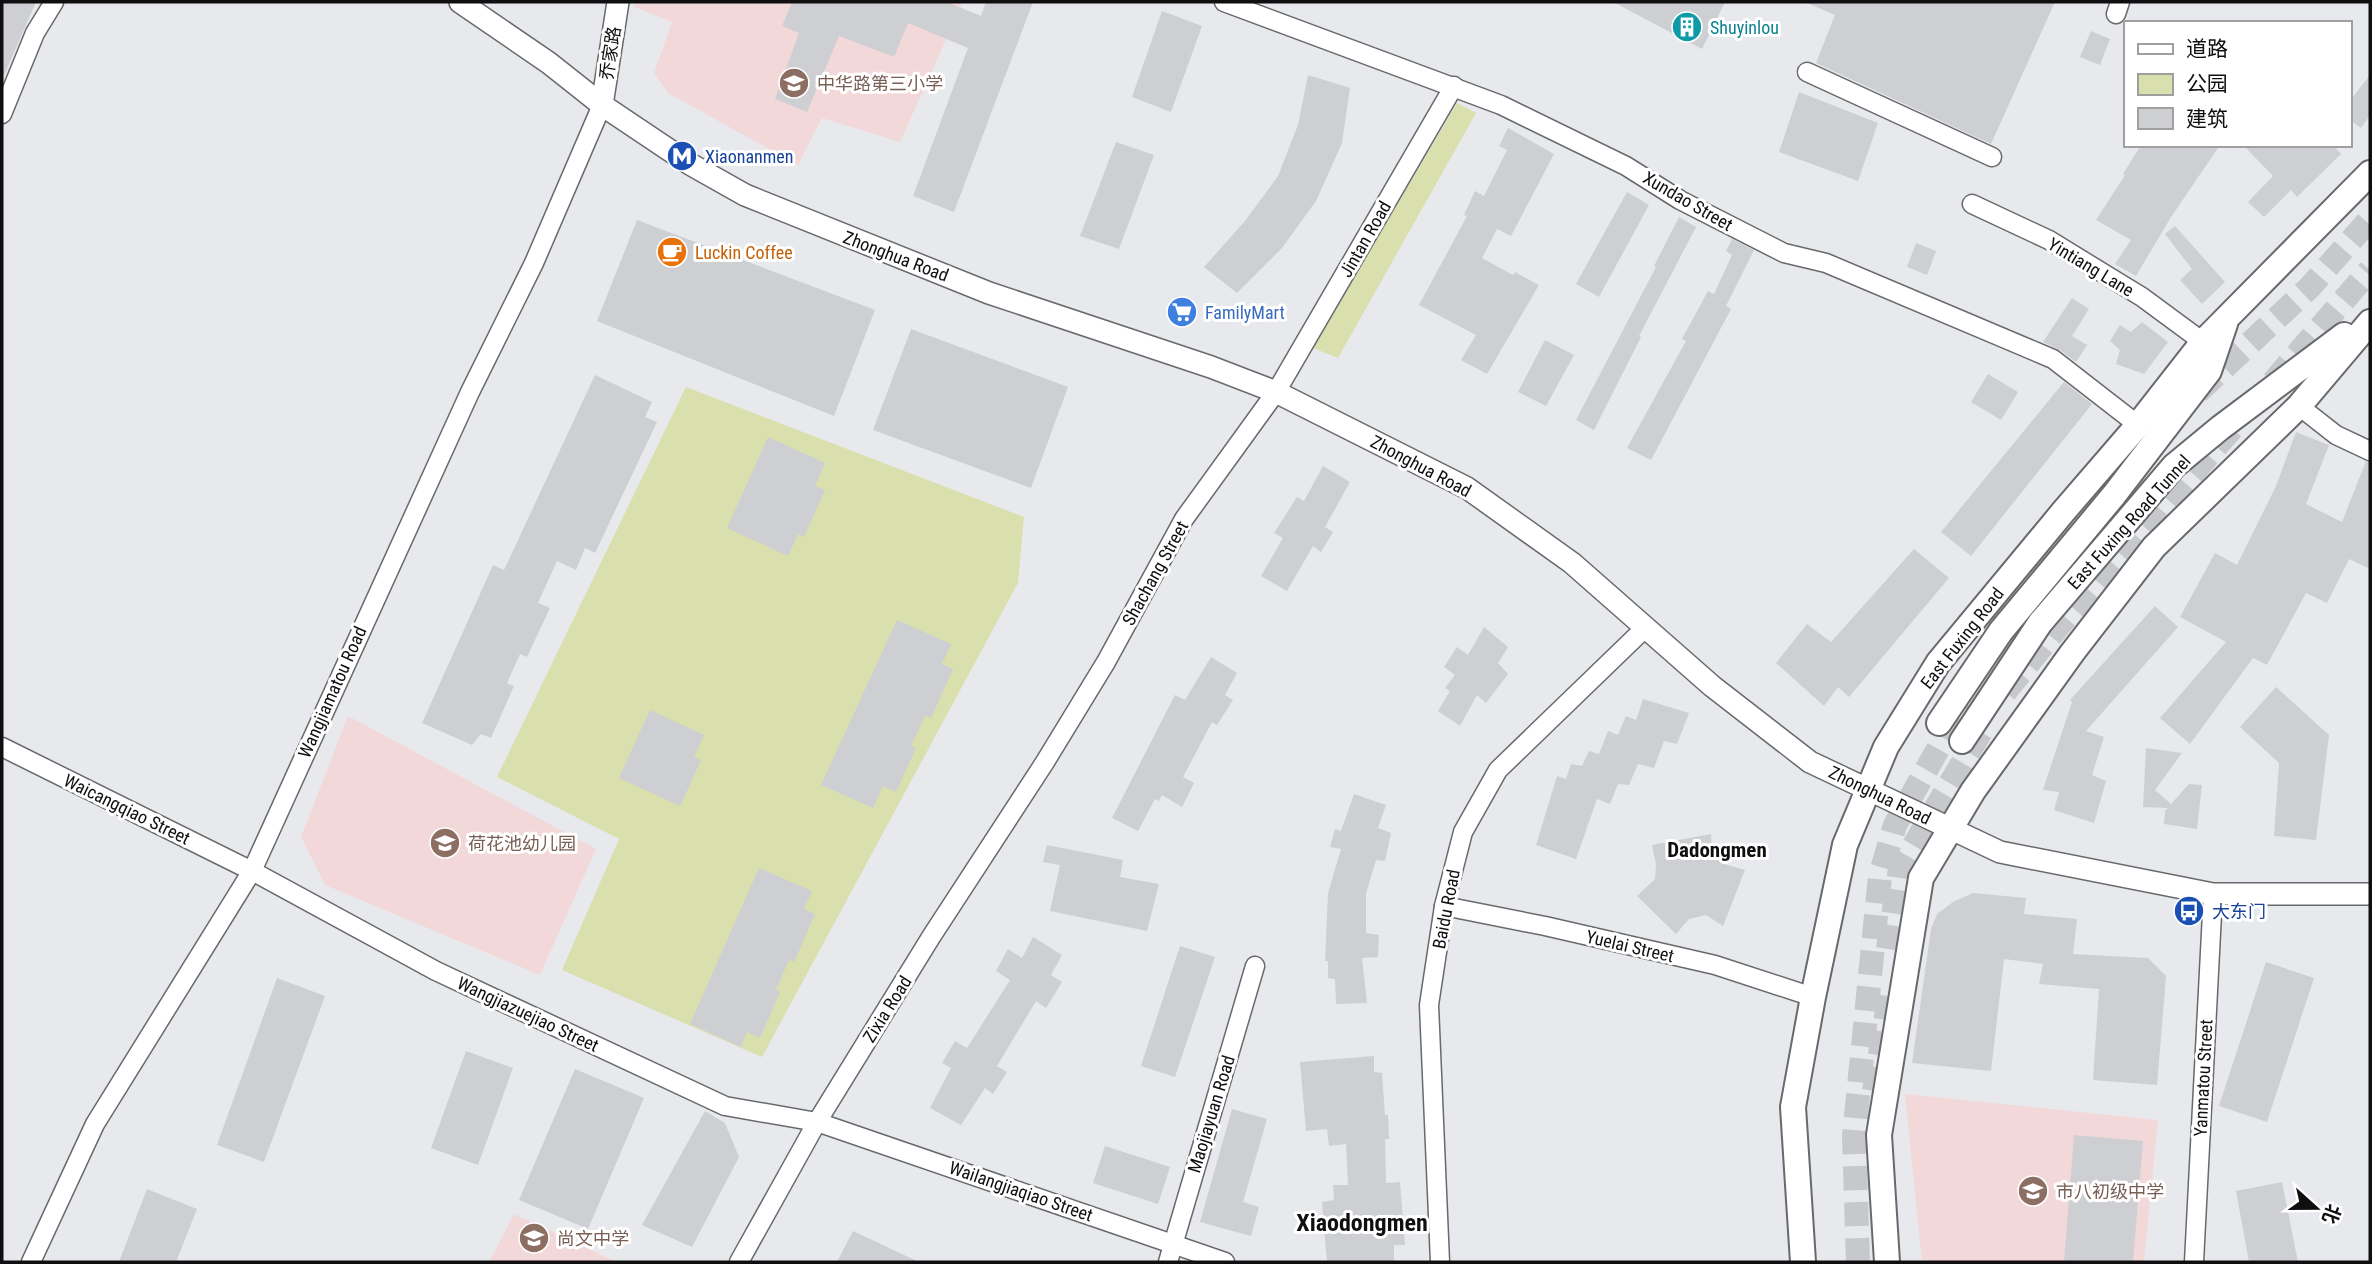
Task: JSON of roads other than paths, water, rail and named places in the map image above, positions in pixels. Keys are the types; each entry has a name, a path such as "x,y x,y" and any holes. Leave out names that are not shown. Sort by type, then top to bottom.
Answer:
{"main road":[{"name":"East Fuxing Road","path":"1803,1262 1793,1107 1845,845 1886,747 1938,663 2138,425 2203,342 2370,173"},
{"name":"East Fuxing Road Tunnel","path":"1962,741 2040,623 2174,466 2370,315"},
{"name":"East Fuxing Road Tunnel","path":"1939,723 2001,631 2114,495 2209,372 2226,320"},
{"path":"1887,1262 1879,1135 1921,878 1973,791 2072,653 2154,547 2299,406 2370,322"}],"street":[{"path":"2,114 36,33 54,2"},
{"name":"Zhonghua Road","path":"460,2 549,63 602,105 690,164 745,195 989,293 1211,367 1276,392 1466,488 1572,563 1712,686 1810,762 1950,829 2000,852 2213,894 2370,894"},
{"name":"乔家路","path":"602,105 618,2"},
{"name":"Xundao Street","path":"1224,2 1501,104 1626,166 1680,200 1784,253 1826,263 2053,359 2138,425"},
{"path":"1807,72 1992,157"},
{"name":"Jintan Road","path":"1276,392 1454,86"},
{"name":"Wangjiamatou Road","path":"31,1262 95,1124 252,870 470,392 534,263 602,105"},
{"name":"Yintiang Lane","path":"1972,204 2049,240 2142,297 2203,342"},
{"name":"Shachang Street","path":"1045,762 1106,662 1184,519 1276,392"},
{"path":"2299,406 2336,435 2370,451"},
{"name":"Baidu Road","path":"1440,1262 1429,1005 1444,906 1463,832 1498,771 1645,628"},
{"name":"Waicangqiao Street","path":"2,747 252,870"},
{"name":"Zixia Road","path":"739,1262 817,1122 931,937 1045,762"},
{"name":"Wangjiazuejiao Street","path":"252,870 436,971 725,1106 817,1122"},
{"name":"Yanmatou Street","path":"2194,1262 2213,894"},
{"name":"Yuelai Street","path":"1444,906 1715,965 1813,998"},
{"name":"Maojiayuan Road","path":"1168,1262 1255,966"},
{"name":"Wailangjiaqiao Street","path":"817,1122 1225,1262"}],"tunnel":[{"path":"2198,392 2310,287 2370,219"},
{"path":"2273,382 2370,270"},
{"path":"2005,692 2062,622 2235,425"},
{"path":"1858,1262 1854,1136 1880,876 1895,825 1964,703"},
{"path":"1888,949 1900,869 1986,723"},
{"path":"1874,1091 1890,992"}],"place":[{"name":"Shuyinlou","path":"1687,27"},
{"name":"中华路第三小学","path":"794,83"},
{"name":"Xiaonanmen","path":"682,156"},
{"name":"Luckin Coffee","path":"672,252"},
{"name":"FamilyMart","path":"1182,312"},
{"name":"荷花池幼儿园","path":"445,843"},
{"name":"大东门","path":"2189,911"},
{"name":"市八初级中学","path":"2033,1191"},
{"name":"尚文中学","path":"534,1238"}],"district":[{"name":"Dadongmen","path":"1717,850"},
{"name":"Xiaodongmen","path":"1362,1223"}]}
